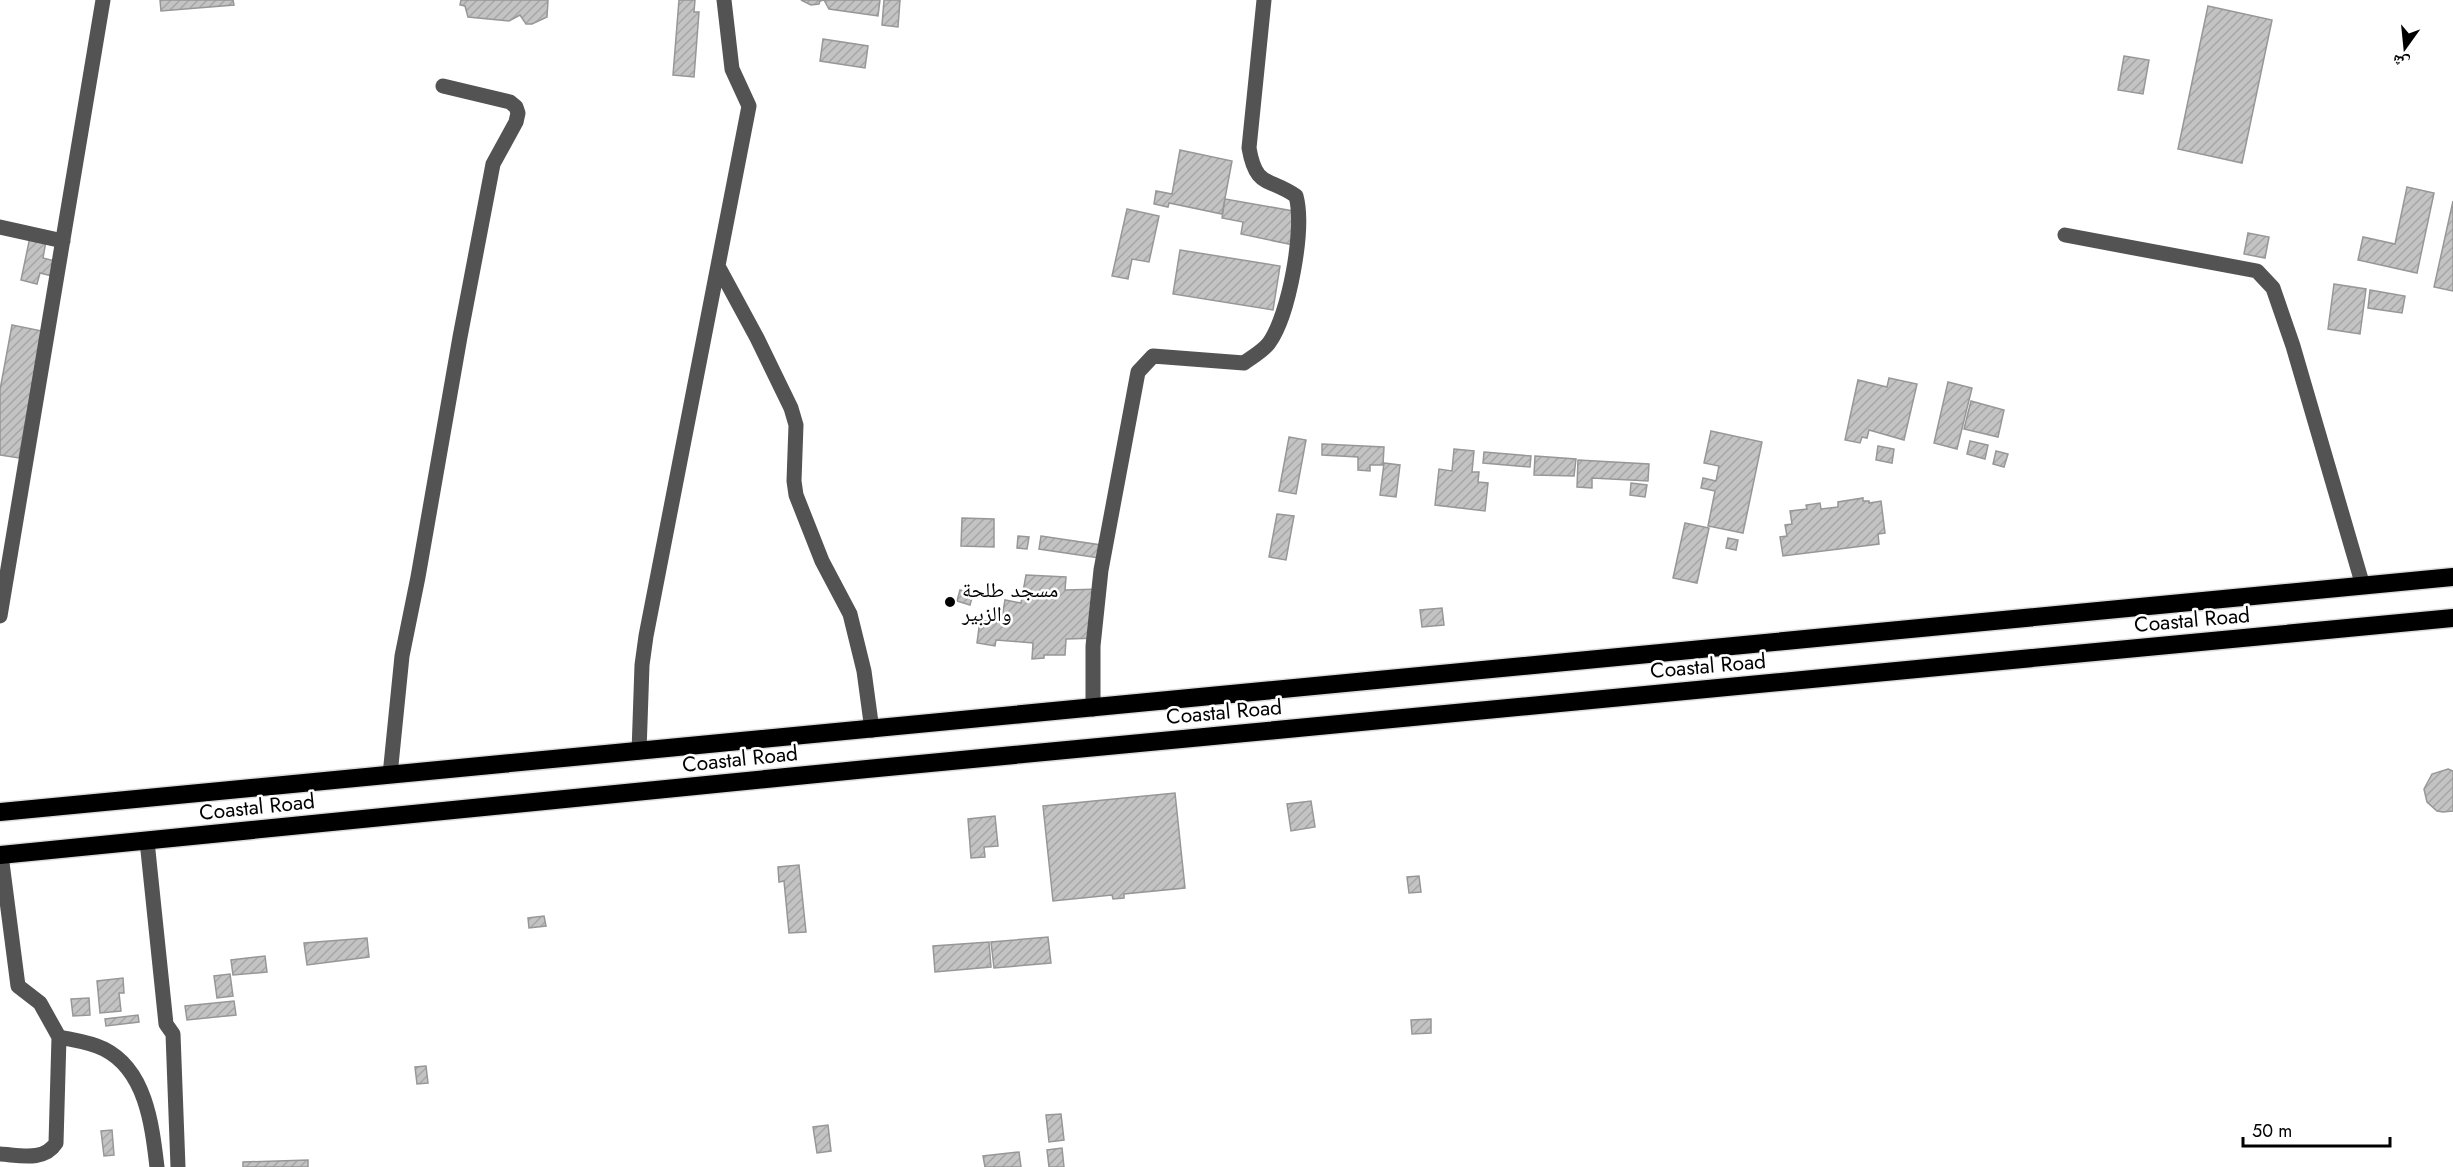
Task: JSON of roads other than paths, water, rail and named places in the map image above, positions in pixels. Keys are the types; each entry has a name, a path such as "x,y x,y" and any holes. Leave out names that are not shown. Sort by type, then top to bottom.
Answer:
{"highway":[{"name":"Coastal Road","path":"0,812 2453,578"},
{"name":"Coastal Road","path":"0,855 879,768 2453,618"}],"street":[{"path":"0,616 103,0"},
{"path":"639,752 642,665 646,636 749,106 732,69 724,0"},
{"path":"1093,709 1093,646 1101,570 1138,372 1153,356 1244,363 1268,344 1282,317 1290,287 1300,210 1296,196 1265,181 1259,175 1253,168 1249,148 1264,0"},
{"path":"390,775 402,656 493,164 516,122 518,113 516,107 510,102 443,86"},
{"path":"0,227 63,241"},
{"path":"2065,235 2257,271 2273,288 2293,346 2362,586"},
{"path":"718,266 791,408 796,425 796,495 822,561 850,614 864,671 872,730"},
{"path":"147,841 166,1026 172,1034 178,1167"},
{"path":"0,855 16,981 19,989 40,1003 58,1037 56,1143 42,1155 0,1154"},
{"path":"58,1037 102,1048 127,1066 137,1083 152,1125 157,1167"}],"place":[{"name":"مسجد طلحة والزبير","path":"950,602"}]}
